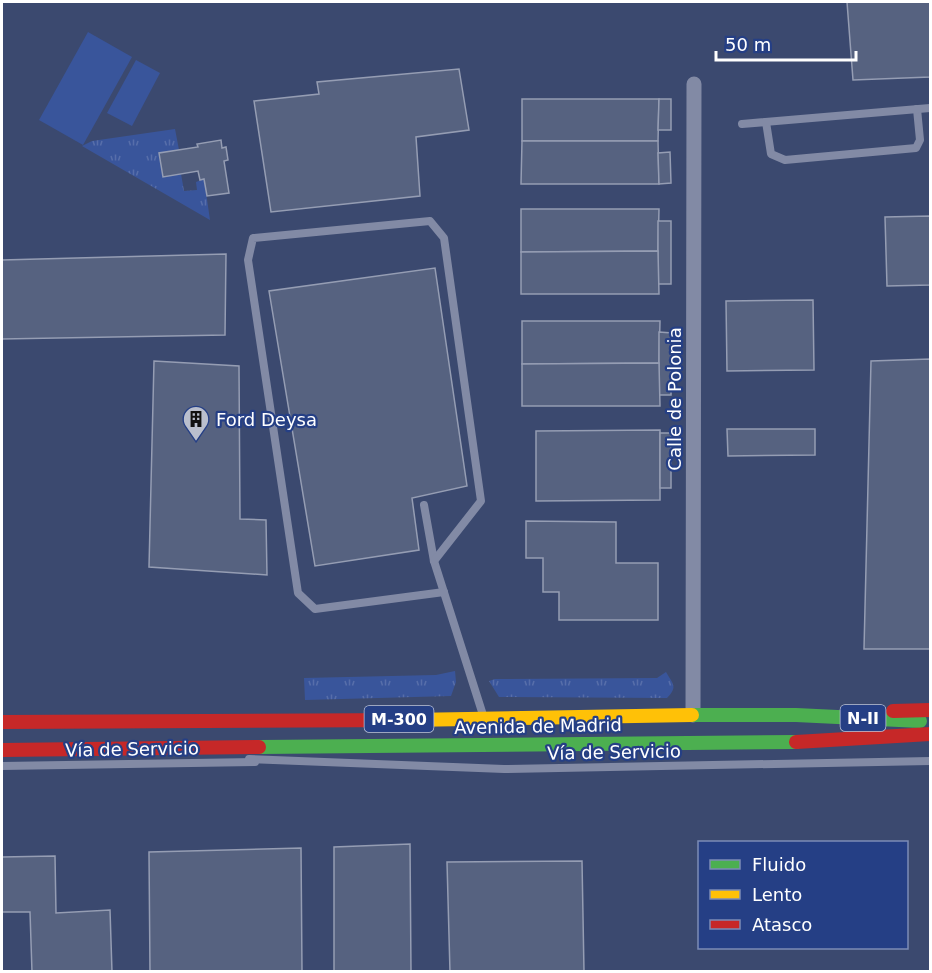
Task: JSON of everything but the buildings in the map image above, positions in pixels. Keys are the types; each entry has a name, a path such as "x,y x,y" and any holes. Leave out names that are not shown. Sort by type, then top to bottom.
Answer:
{"main road":[{"name":"M-300","path":"796,715 930,710"},
{"name":"Avenida de Madrid","path":"2,722 484,719 693,715 796,715 930,721"},
{"name":"Avenida de Madrid","path":"2,750 796,742 930,734"},
{"name":"M-300","path":"796,742 930,745"}],"street":[{"name":"Calle de Polonia","path":"693,715 694,84"}],"lane":[{"path":"742,124 930,108"},
{"path":"766,122 771,154 785,160 916,148 920,140 917,110"},
{"path":"434,561 482,501 444,238 430,221 254,238 248,260 297,593 315,609 444,592"},
{"path":"424,505 434,561 484,719"},
{"name":"Vía de Servicio","path":"50,750 504,769 930,761"},
{"name":"Vía de Servicio","path":"2,766 299,761"}],"green space":[{"path":"88,32 132,57 83,145 39,120"},
{"path":"136,60 160,73 132,126 107,113"},
{"path":"175,129 179,150 159,154 163,176 181,174 184,191 197,190 196,182 204,179 210,220 82,146 92,141"},
{"path":"455,671 456,682 451,696 305,700 304,678 436,675"},
{"path":"666,672 673,688 667,698 499,697 489,681 495,679 657,678"}],"traffic: fast":[{"path":"692,715 796,715 920,721"},
{"path":"259,747 796,742"}],"traffic: slow":[{"path":"410,720 692,715"}],"traffic: jam":[{"path":"893,711 930,710"},
{"path":"2,722 410,720"},
{"path":"796,742 930,734"},
{"path":"2,750 259,747"}],"place":[{"name":"Ford Deysa","path":"196,442"}]}
